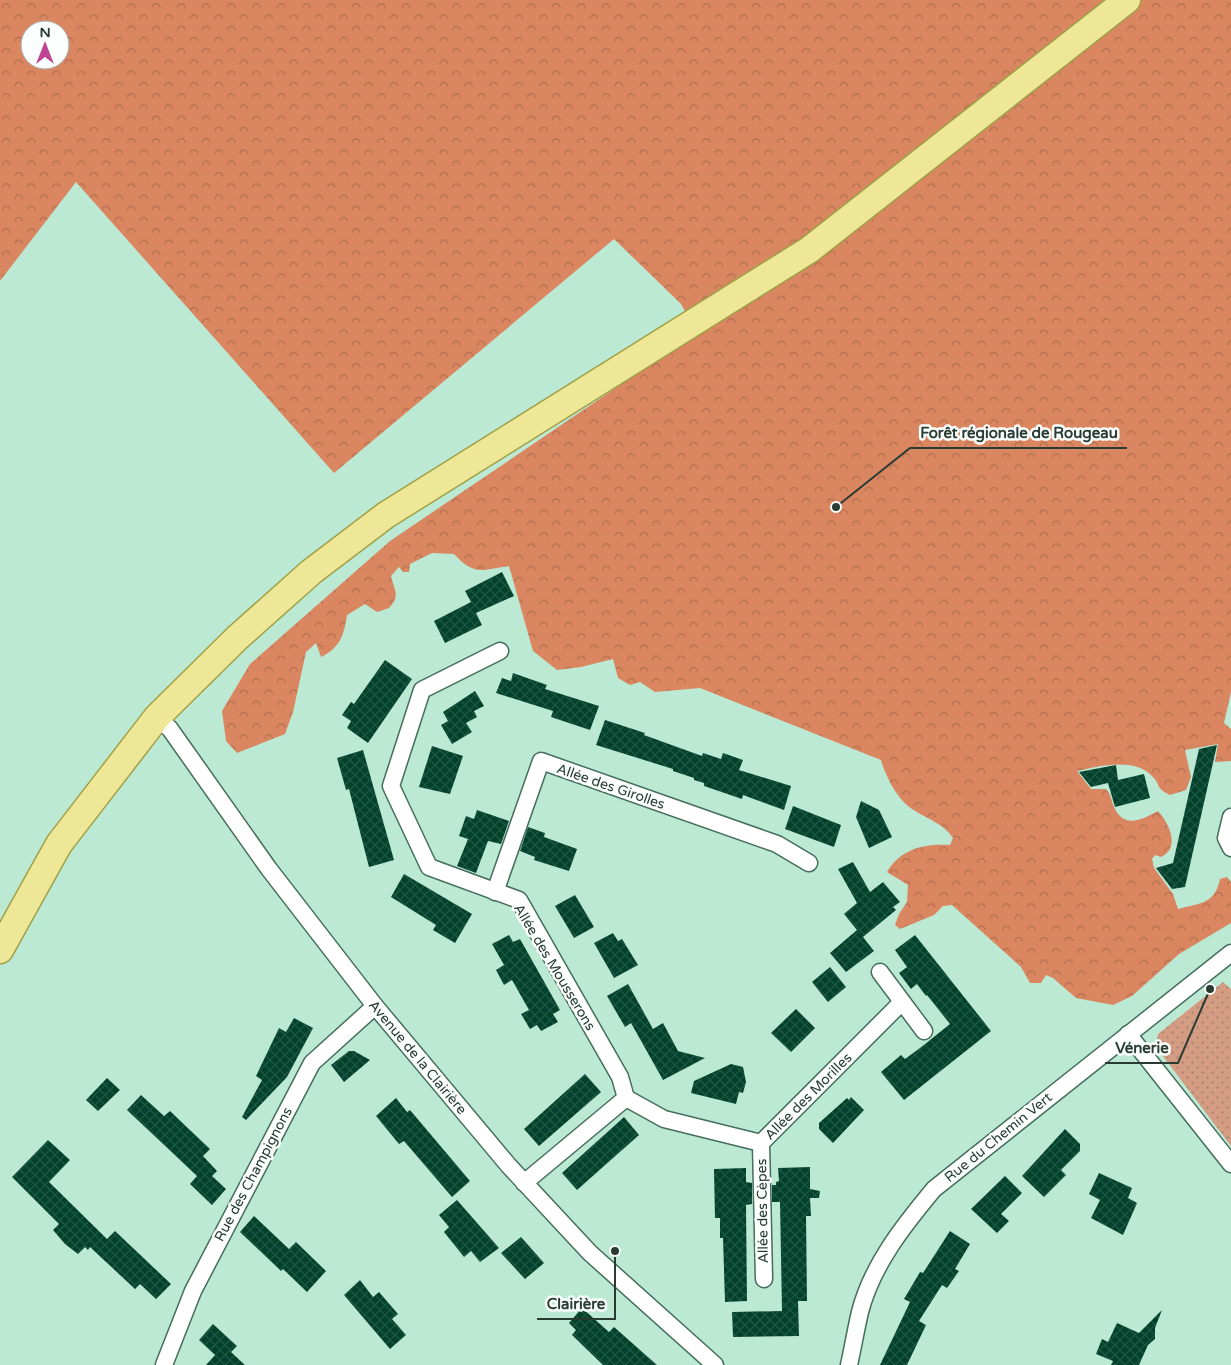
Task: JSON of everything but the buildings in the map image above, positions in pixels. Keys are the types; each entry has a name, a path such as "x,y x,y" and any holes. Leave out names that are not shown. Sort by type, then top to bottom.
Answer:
{"main road":[{"path":"0,950 59,844 157,717 237,638 311,572 386,515 808,250 1124,1"}],"street":[{"name":"Allée des Mousserons","path":"500,651 422,690 391,786 429,868 519,900 620,1077 626,1098"},
{"name":"Avenue de la Clairière","path":"157,717 170,728 269,870 375,1006 524,1183 590,1253 714,1365"},
{"name":"Allée des Girolles","path":"495,892 541,761 776,844 809,863"},
{"path":"1231,817 1226,838 1231,848"},
{"name":"Rue du Chemin Vert","path":"849,1365 860,1310 875,1273 906,1222 934,1189 1225,958"},
{"path":"880,972 924,1031"},
{"name":"Allée des Morilles","path":"626,1098 664,1119 761,1143 902,1002"},
{"name":"Rue des Champignons","path":"164,1365 193,1291 312,1063 375,1006"},
{"path":"1128,1034 1231,1164"},
{"path":"524,1183 626,1098"},
{"name":"Allée des Cèpes","path":"761,1143 764,1279"}],"shaded area":[{"path":"1223,982 1231,989 1231,1146 1156,1047 1158,1034"}],"green space":[{"path":"0,0 1231,0 1231,692 1224,723 1231,729 1231,761 1215,762 1218,744 1185,750 1191,777 1186,790 1170,795 1160,788 1152,776 1145,770 1136,766 1116,764 1077,771 1091,789 1106,789 1118,814 1123,818 1133,821 1158,811 1162,816 1171,835 1171,848 1161,857 1155,855 1152,859 1154,868 1173,894 1178,909 1210,898 1218,887 1220,879 1227,877 1231,882 1231,923 1179,954 1132,996 1113,1005 1076,998 1053,978 1046,975 1041,983 1030,983 1021,967 952,905 943,906 934,915 900,929 895,925 899,914 907,902 908,885 887,872 892,864 906,853 931,845 950,845 953,838 940,825 912,809 902,800 889,780 881,760 700,688 655,692 640,682 630,685 618,678 613,659 581,667 557,670 533,651 509,566 485,570 473,569 454,554 432,553 410,564 409,572 403,572 399,567 391,576 396,596 389,608 377,612 365,604 347,615 340,640 333,649 321,657 316,643 306,652 293,712 285,734 237,753 226,741 222,711 250,664 390,541 697,333 681,304 614,239 334,473 76,182 0,281"}],"place":[{"name":"Forêt régionale de Rougeau","path":"836,507"},
{"name":"Vénerie","path":"1210,989"},
{"name":"Clairière","path":"615,1251"}]}
